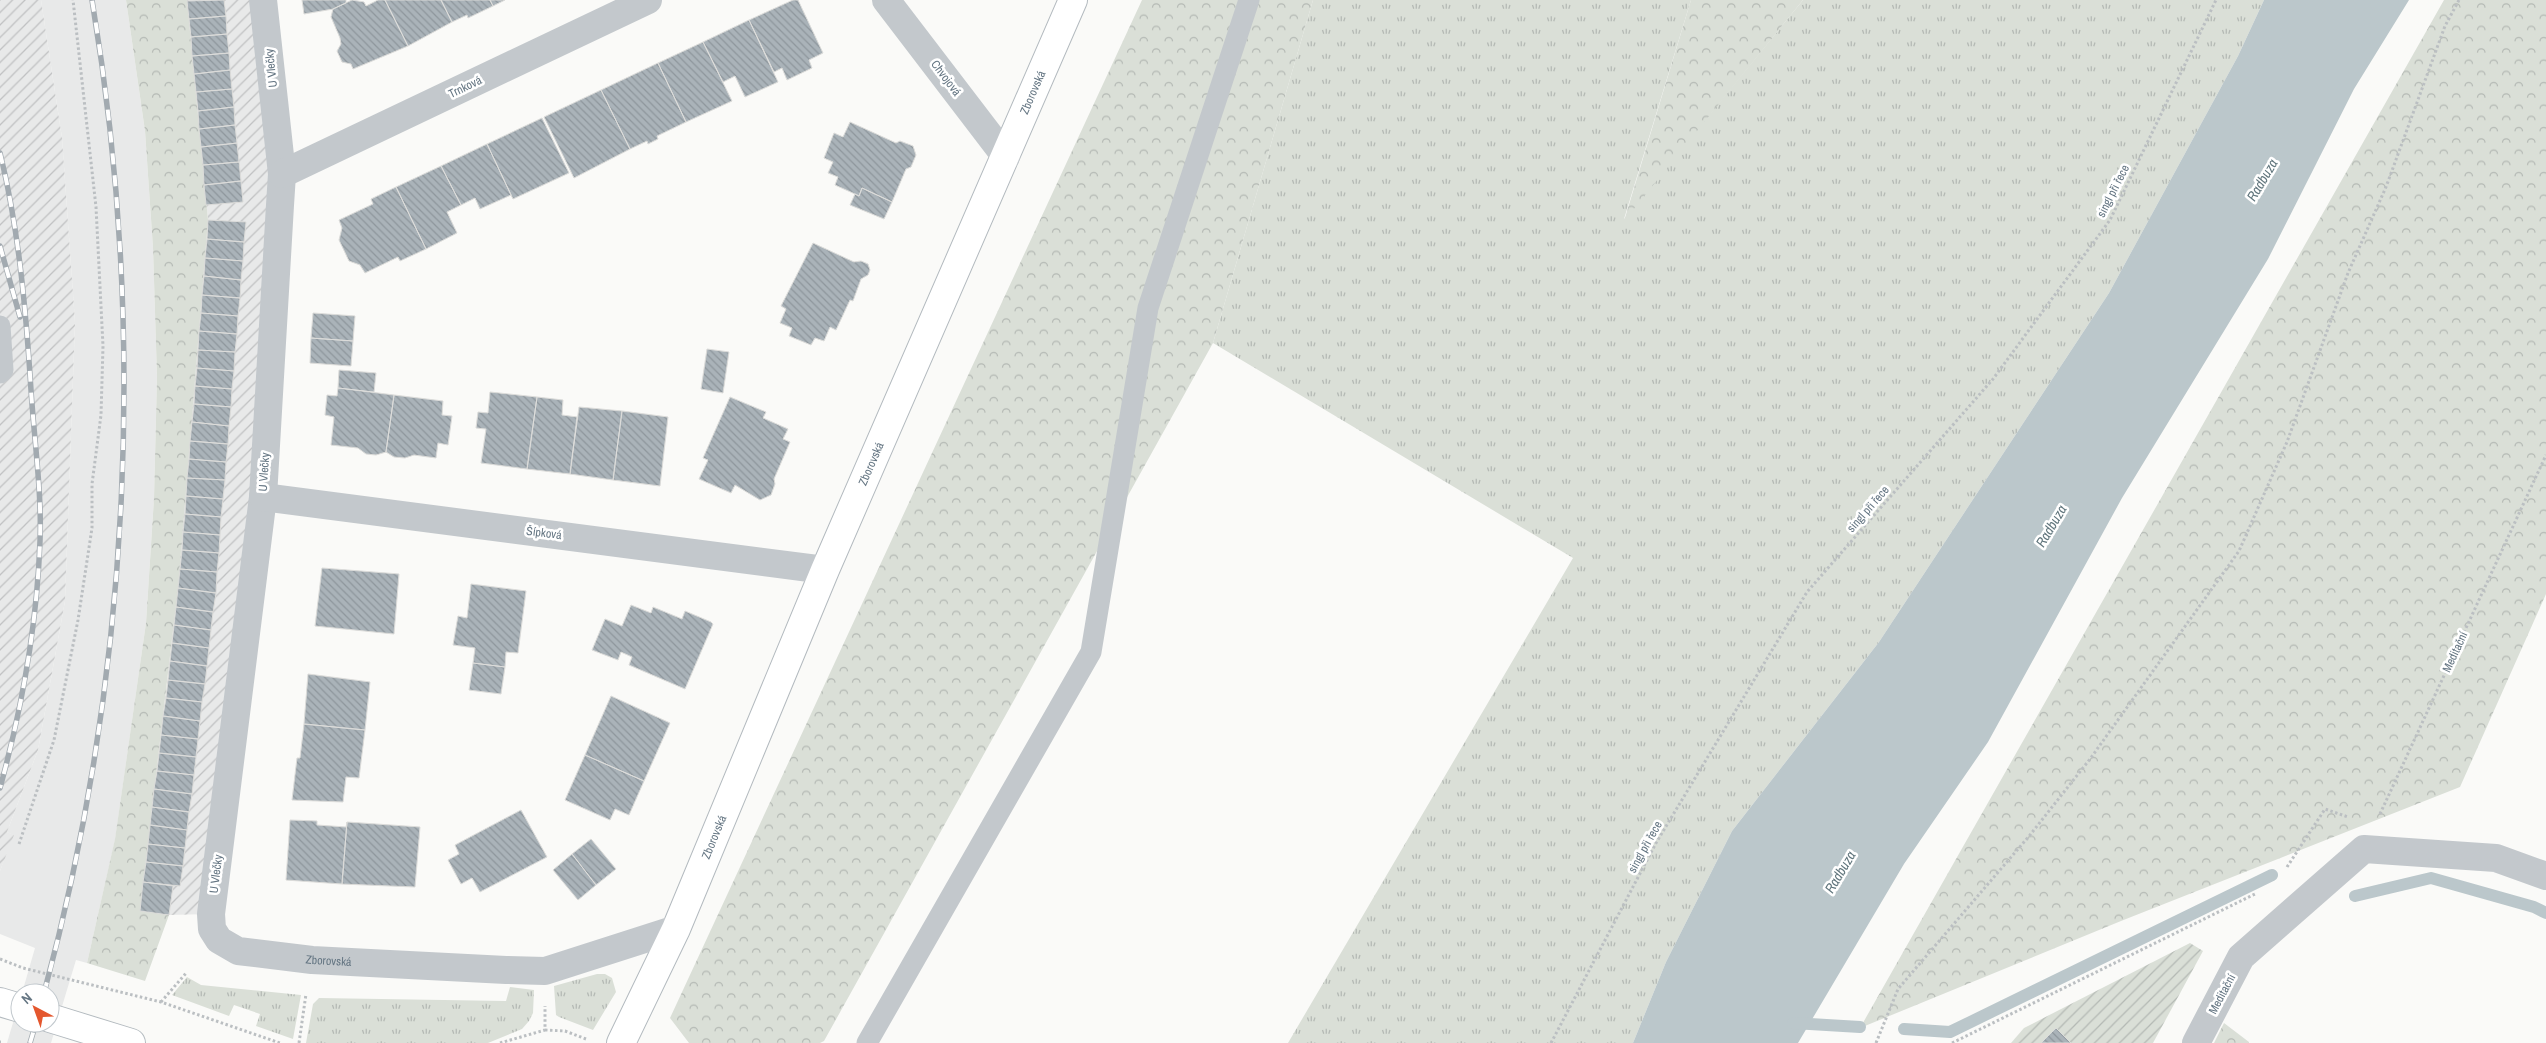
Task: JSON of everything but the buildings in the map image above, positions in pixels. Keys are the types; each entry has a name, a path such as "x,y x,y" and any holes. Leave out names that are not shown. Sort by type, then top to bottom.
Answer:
{"street":[{"name":"U Vlečky","path":"219,940 212,929 211,914 262,497 282,174 263,0"},
{"name":"Trnková","path":"282,174 648,0"},
{"name":"Chvojová","path":"886,0 1006,157"},
{"name":"Zborovská","path":"621,1043 676,929 825,570 1073,0"},
{"name":"Šípková","path":"262,497 825,570"},
{"path":"2364,849 2496,858 2546,876"},
{"name":"Meditační","path":"2196,1043 2241,957 2364,849"},
{"name":"Zborovská","path":"219,940 238,951 312,960 545,970 676,929"},
{"path":"60,1021 132,1043"}],"lane":[{"path":"867,1043 1091,652 1148,308 1249,0"},
{"path":"0,326 4,370 0,374"}],"path":[{"path":"19,844 54,740 78,620 92,528 92,484 101,415 103,346 96,207 73,0"},
{"name":"singl při řece","path":"1551,1043 1656,843 1807,592 1993,379 2110,220 2216,0"},
{"path":"1876,1043 1898,990 2030,835 2090,759 2239,551 2287,442 2348,273 2386,186 2445,26 2459,0"},
{"name":"Meditační","path":"2364,849 2546,455"},
{"path":"2282,876 2325,810 2350,817"},
{"path":"1952,1043 2259,893"},
{"path":"0,959 23,968 161,1002 280,1043"},
{"path":"299,1043 312,960"},
{"path":"545,970 545,1030"},
{"path":"161,1002 187,972"},
{"path":"500,1043 545,1030 565,1031 589,1041"}],"shaded area":[{"path":"0,0 41,0 62,138 75,322 65,601 38,750 7,832 14,835 0,871"},
{"path":"41,0 126,0 145,131 153,248 157,377 154,498 146,623 115,840 87,963 76,960 60,1013 60,983 25,983 35,948 0,934 0,871 13,835 7,832 38,750 65,601 75,322 62,138"},
{"path":"187,0 263,0 282,174 211,914 169,915 140,911 174,625 208,220"},
{"path":"10,1033 54,1033 51,1043 7,1043"}],"green space":[{"path":"126,0 187,0 208,220 178,588 140,911 169,915 145,981 87,963 115,839 146,623 154,498 157,377 153,248 145,131"},
{"path":"1142,0 1313,0 1213,343 824,1041 820,1043 689,1043 670,1018"},
{"path":"1313,0 1691,0 1624,219 1803,0 2264,0 2238,56 2109,293 1879,642 1732,831 1666,962 1633,1043 1288,1043 1573,558 1213,343"},
{"path":"1691,0 1803,0 1624,221"},
{"path":"2444,0 2546,0 2546,594 2460,787 2121,921 1860,1028"},
{"path":"2190,943 2203,951 2153,1043 2011,1043 2024,1028"},
{"path":"597,974 605,974 612,978 616,992 593,1030 556,1015 554,986"},
{"path":"187,977 201,985 301,995 293,1039 256,1026 260,1014 234,1005 229,1016 172,995"},
{"path":"510,987 534,990 533,1013 522,1029 488,1043 306,1043 313,1004 319,998 506,1001"},
{"path":"2224,1023 2249,1042 2249,1043 2214,1043"}],"water":[{"name":"Radbuza","path":"2264,0 2409,0 2354,89 2268,259 2122,498 1988,742 1904,864 1798,1043 1633,1043 1666,962 1732,831 1879,642 2109,293 2238,56"}],"waterway":[{"path":"1904,1029 1950,1032 2272,875"},
{"path":"2355,896 2431,878 2534,907 2546,913"},
{"path":"1793,1023 1860,1027"}],"railway":[{"path":"46,983 73,872 96,749 112,624 121,499 124,374 120,248 109,124 92,0"},
{"path":"0,153 7,182 21,271 40,504 40,541 32,635 22,697 0,788"},
{"path":"0,246 20,317"},
{"path":"30,1043 33,1033"}]}
